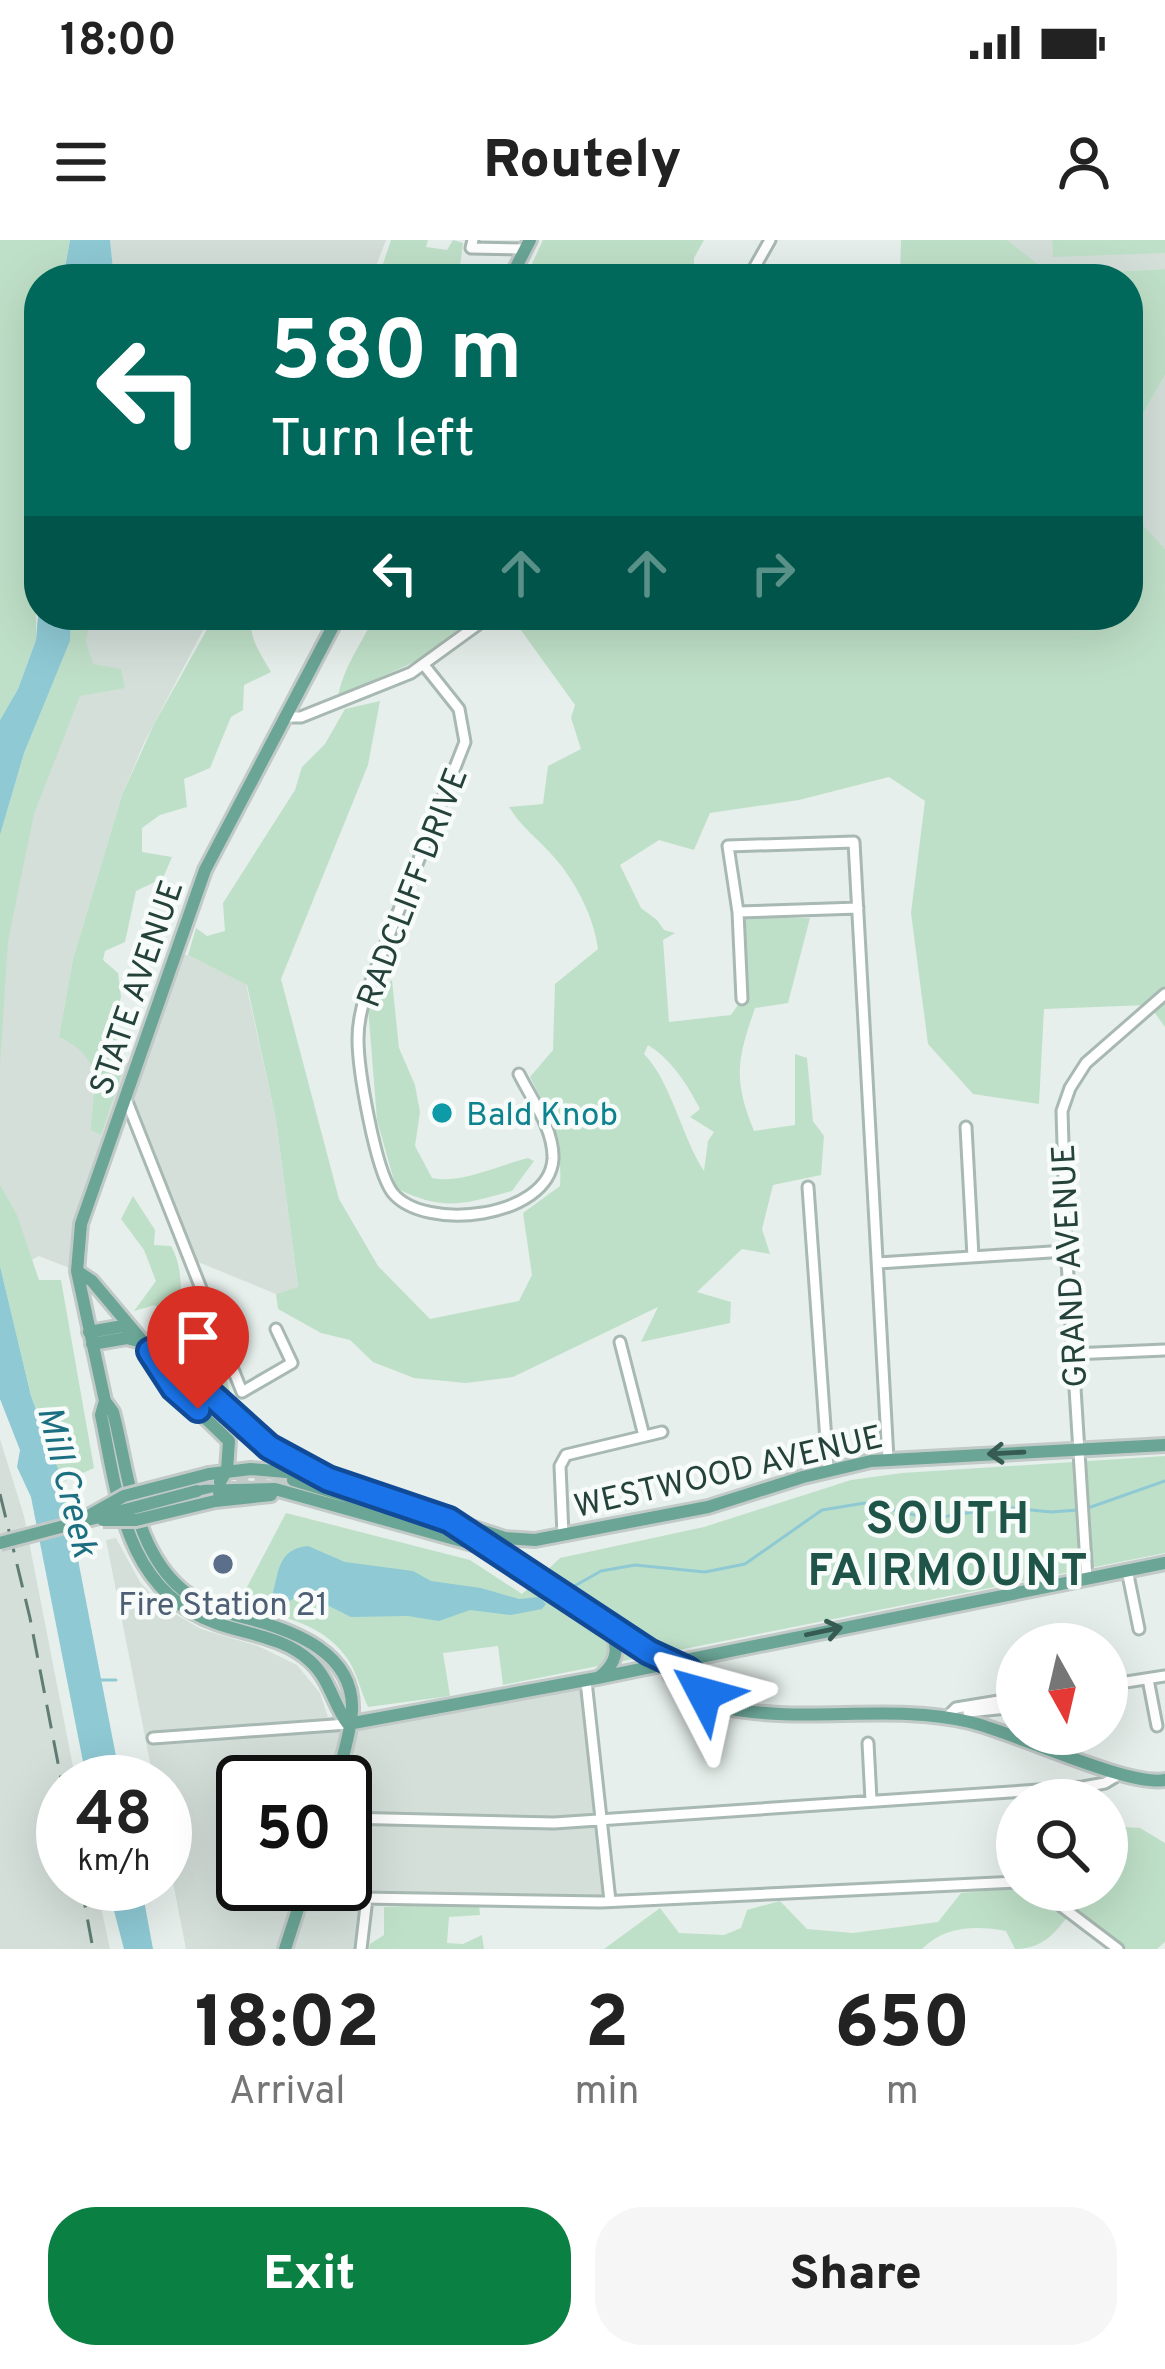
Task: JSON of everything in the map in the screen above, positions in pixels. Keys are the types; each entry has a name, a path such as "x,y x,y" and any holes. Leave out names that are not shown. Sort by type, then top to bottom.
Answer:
{"main road":[{"name":"STATE AVENUE","path":"331,630 205,870 81,1224 77,1271 105,1401 100,1415 122,1516 148,1574 194,1614 301,1653 326,1679 348,1724"},
{"path":"0,1542 214,1483 230,1449 221,1430 174,1388 92,1281 77,1271"},
{"path":"91,1338 123,1326 186,1372 269,1447 328,1479 449,1520 669,1664"},
{"path":"91,1338 141,1341"},
{"path":"98,1368 117,1338"},
{"name":"WESTWOOD AVENUE","path":"449,1520 502,1537 536,1540 708,1507 828,1469 888,1459 1165,1445"},
{"path":"78,1520 124,1496 214,1483 328,1479"},
{"path":"286,1481 308,1498 492,1550"},
{"path":"78,1520 136,1520 286,1481"},
{"path":"0,1542 214,1483 259,1487 286,1481 471,1535"},
{"path":"527,1570 521,1553 536,1540"},
{"path":"342,1755 348,1724 1165,1563"},
{"path":"592,1679 611,1666 616,1654 608,1625"},
{"path":"669,1664 670,1675 690,1690 734,1709 946,1718 1011,1734 1142,1782 1165,1780"},
{"path":"286,1949 298,1911"}],"street":[{"path":"472,244 528,244"},
{"path":"286,717 301,717 385,685 470,630"},
{"name":"RADCLIFF DRIVE","path":"424,664 459,710 465,740 359,1022 358,1044 374,1140 393,1193 416,1209 449,1215 518,1205 538,1191 551,1170 552,1145 519,1075"},
{"path":"742,999 738,912 728,846 854,842 888,1459"},
{"path":"738,912 858,908"},
{"name":"GRAND AVENUE","path":"1087,1579 1060,1133 1064,1102 1086,1063 1165,994"},
{"path":"126,1099 242,1392 292,1363 276,1329"},
{"path":"966,1127 973,1257"},
{"path":"808,1187 828,1469"},
{"path":"878,1263 1066,1251"},
{"path":"620,1342 644,1436"},
{"path":"1072,1354 1165,1349"},
{"path":"563,1535 563,1458 662,1432"},
{"path":"1127,1570 1139,1629"},
{"path":"1128,1683 1165,1676"},
{"path":"592,1679 610,1900"},
{"path":"1148,1679 1157,1726"},
{"path":"946,1718 956,1708 996,1705"},
{"path":"153,1738 348,1724"},
{"path":"868,1743 871,1800"},
{"path":"372,1820 505,1823 601,1819 1083,1787 1120,1774"},
{"path":"372,1898 610,1900 996,1882"},
{"path":"361,1949 365,1911"},
{"path":"1068,1911 1118,1949"}],"shaded area":[{"path":"110,240 386,240 377,264 112,264"},
{"path":"1007,240 1165,240 1165,269 1143,270 1143,264 1038,264"},
{"path":"1165,375 1165,549 1143,526 1143,414"},
{"path":"70,630 203,630 122,795 73,959 59,1037 99,1056 137,1065 175,956 188,955 246,984 276,1120 298,1288 276,1294 191,1259 135,1115 118,1118 81,1224 77,1271 39,1256 4,1275 0,1266 0,835 24,753"},
{"path":"0,1439 24,1516 71,1755 36,1755 36,1911 102,1911 110,1949 0,1949"},
{"path":"116,1538 140,1582 163,1607 201,1629 258,1646 297,1665 320,1693 328,1717 583,1677 606,1896 372,1893 372,1755 216,1755 216,1911 363,1911 358,1949 186,1949 179,1911 192,1911 192,1755 149,1755 106,1540"}],"green space":[{"path":"0,240 70,240 66,264 24,264 24,630 36,630 36,640 18,689 0,720"},
{"path":"391,240 428,240 426,247 447,250 453,240 463,243 460,264 383,264"},
{"path":"543,240 704,240 694,264 532,264"},
{"path":"901,240 1007,240 1038,264 900,264"},
{"path":"1052,240 1165,240 1165,253 1053,257"},
{"path":"1165,269 1165,375 1143,414 1143,270"},
{"path":"1143,525 1165,549 1165,1027 1149,1005 1044,1009 1039,1104 973,1094 928,1044 911,913 925,801 889,777 799,800 710,813 694,850 659,840 620,865 641,908 664,930 675,933 663,940 669,1022 731,1015 744,996 743,918 810,918 788,1003 755,1008 741,1056 740,1083 754,1131 795,1125 795,1054 807,1058 813,1121 824,1136 821,1175 773,1185 762,1229 770,1254 742,1249 697,1292 731,1302 730,1323 641,1342 658,1307 513,1377 466,1383 414,1378 373,1362 350,1340 321,1333 278,1309 276,1294 298,1287 276,1120 247,985 188,955 196,928 207,936 225,931 223,903 295,790 302,767 325,744 345,709 380,701 368,765 281,979 339,1199 378,1266 430,1319 519,1301 532,1275 523,1213 560,1186 553,1130 530,1077 553,1050 555,984 598,949 588,912 569,876 509,807 543,804 548,766 581,749 571,718 575,705 521,630 1143,630","holes":["648,1045 664,1058 700,1109 690,1117 714,1132 704,1171 662,1079 644,1054"]},
{"path":"70,630 88,630 93,664 121,669 125,688 80,696 34,814 8,941 0,1066 0,835 24,753"},
{"path":"207,630 252,630 271,672 244,685 243,710 231,717 210,768 184,779 187,807 160,815 142,828 142,852 172,857 163,878 136,891 125,942 105,951 103,960 118,973 121,997 114,1021 122,1073 101,1135 91,1130 94,1087 90,1064 74,1045 59,1037 73,959 122,795 154,724"},
{"path":"367,630 459,630 428,656 338,696"},
{"path":"392,980 399,1048 415,1085 420,1112 415,1146 432,1178 480,1173 528,1158 534,1161 512,1191 441,1203 396,1188 377,1120 368,1007 377,991"},
{"path":"0,1185 17,1215 39,1280 61,1280 94,1468 63,1482 31,1396 0,1266"},
{"path":"133,1196 155,1230 154,1245 171,1246 177,1259 183,1325 194,1354 218,1353 232,1398 175,1352 180,1343 155,1305 134,1311 156,1281 144,1250 121,1219"},
{"path":"1165,1456 1165,1553 503,1685 498,1646 443,1653 450,1696 368,1707 349,1661 327,1637 300,1622 238,1604 286,1513 470,1560 522,1594 560,1558 704,1527 851,1480"},
{"path":"1128,1827 1140,1828 1165,1843 1165,1942 1157,1949 1105,1949 1108,1944 1069,1915 1046,1939 1015,1949 1006,1931 972,1928 940,1936 922,1949 604,1949 660,1908 679,1933 724,1935 741,1928 747,1910 780,1901 807,1929 853,1933 938,1922 961,1893 996,1890 996,1911 1128,1911"},
{"path":"479,1903 480,1915 449,1917 447,1943 463,1944 482,1935 484,1949 369,1949 384,1935 384,1907"}],"water":[{"path":"70,240 110,240 112,264 66,264"},
{"path":"37,630 70,630 24,753 0,835 0,720 18,689"},
{"path":"0,1266 31,1396 63,1482 116,1755 82,1755 31,1497 17,1467 20,1450 0,1399"},
{"path":"308,1546 345,1562 413,1571 431,1581 519,1599 539,1597 546,1604 511,1615 470,1610 439,1621 351,1617 298,1596 283,1605 272,1596 281,1564 290,1552"},
{"path":"114,1911 146,1911 153,1949 124,1949"}],"waterway":[{"path":"1088,1508 1165,1481"},
{"path":"564,1592 601,1571 635,1565 705,1572 745,1564 822,1510 865,1503 931,1519 1002,1507 1078,1510"},
{"path":"100,1680 116,1680"}],"tunnel":[{"path":"219,1486 293,1480"}],"railway":[{"path":"0,1494 56,1755"},
{"path":"86,1911 93,1949"}],"place":[{"name":"Bald Knob","path":"442,1113"},
{"name":"Fire Station 21","path":"223,1564"}],"district":[{"name":"SOUTH FAIRMOUNT","path":"949,1543"}],"route":[{"path":"198,1409 174,1388 150,1351 186,1372 269,1447 328,1479 449,1520 649,1652 688,1670 700,1681 704,1694"}],"water label":[{"name":"Mill Creek","path":"69,1481"}]}
